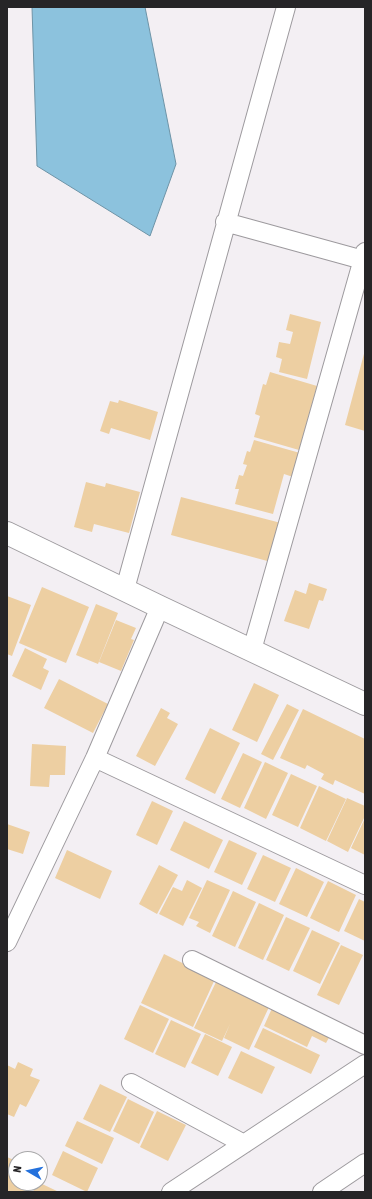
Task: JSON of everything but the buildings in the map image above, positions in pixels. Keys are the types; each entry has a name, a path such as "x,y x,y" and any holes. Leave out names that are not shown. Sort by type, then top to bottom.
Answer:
{"street":[{"path":"125,589 225,222 286,7"},
{"path":"225,222 364,256 252,650"},
{"path":"7,532 160,607 365,704"},
{"path":"7,942 95,758 160,607"},
{"path":"95,758 365,885"},
{"path":"192,960 365,1045"},
{"path":"171,1192 365,1064"},
{"path":"132,1083 244,1144"},
{"path":"322,1192 362,1169"}],"water":[{"path":"32,7 145,7 176,164 150,236 37,166"}]}
